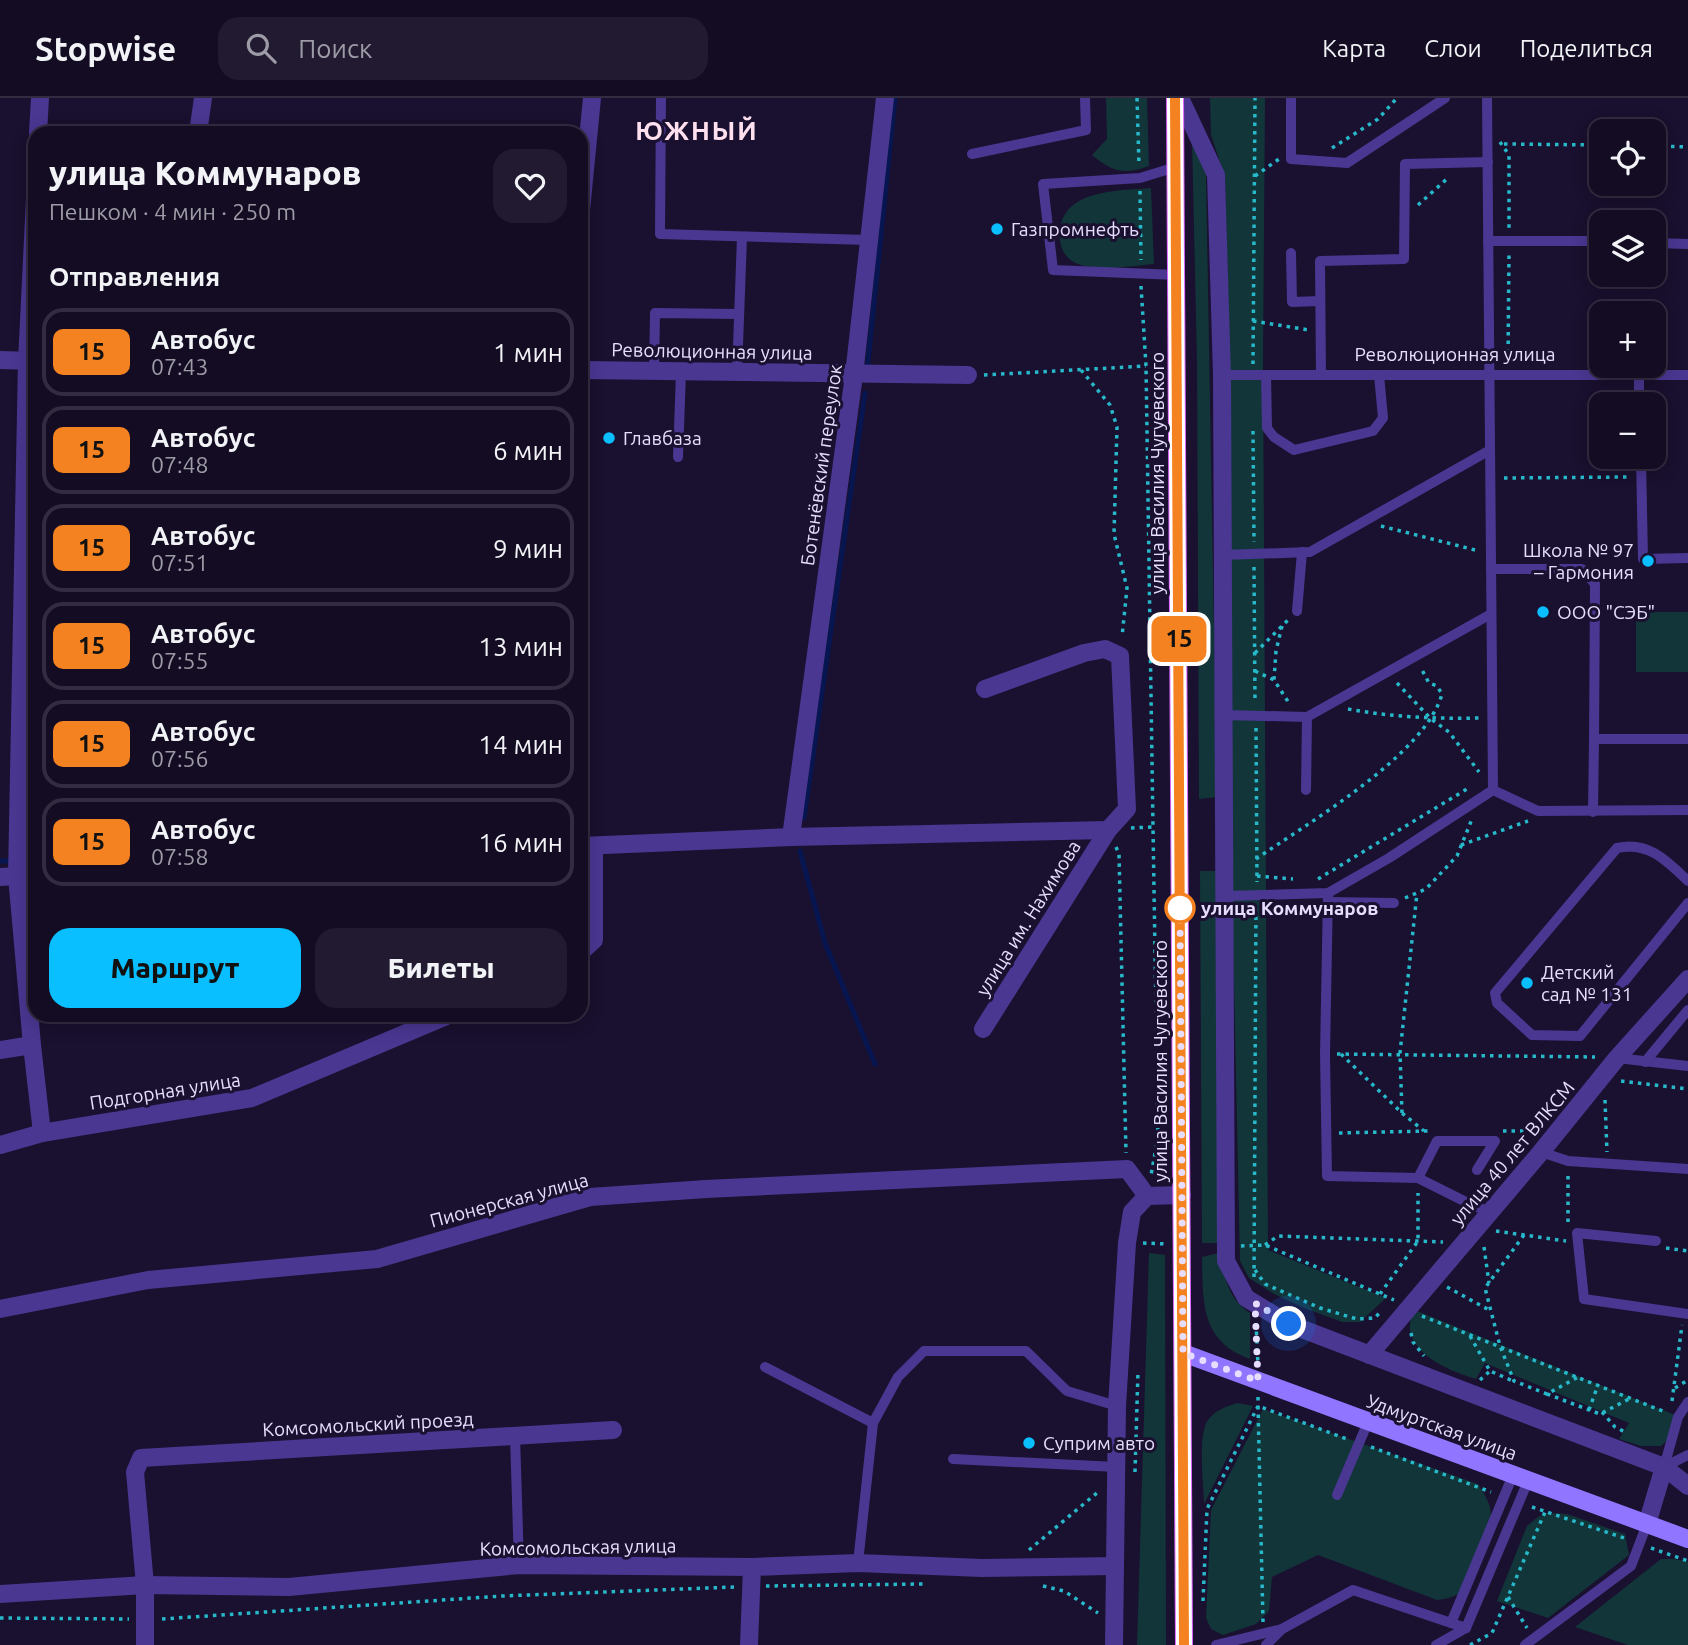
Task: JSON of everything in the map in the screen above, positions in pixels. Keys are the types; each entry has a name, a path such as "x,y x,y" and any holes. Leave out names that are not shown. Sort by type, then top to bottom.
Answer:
{"main road":[{"name":"улица Василия Чугуевского","path":"1177,98 1184,1645"},
{"name":"Удмуртская улица","path":"1183,1353 1688,1539"}],"street":[{"path":"38,126 40,98"},
{"path":"199,126 203,98"},
{"path":"588,139 592,98"},
{"name":"Ботенёвский переулок","path":"791,837 854,375 885,98"},
{"name":"улица Василия Чугуевского","path":"1177,98 1216,175 1222,375 1226,1261 1246,1298 1255,1303"},
{"path":"0,360 28,361"},
{"name":"Революционная улица","path":"588,370 968,375"},
{"path":"28,471 17,876 28,1000"},
{"path":"985,689 1084,653 1105,649 1120,656"},
{"name":"улица им. Нахимова","path":"984,1029 1108,830 1127,809 1120,656"},
{"path":"588,846 791,837 1108,830"},
{"path":"588,859 594,940 588,946"},
{"name":"улица 40 лет ВЛКСМ","path":"1369,1354 1688,979"},
{"path":"30,1022 42,1133"},
{"name":"Подгорная улица","path":"0,1145 42,1133 253,1098 432,1022"},
{"path":"0,1050 32,1045"},
{"path":"1127,1168 1147,1196"},
{"name":"Пионерская улица","path":"0,1309 148,1280 377,1259 590,1198 706,1189 1127,1168"},
{"path":"1114,1645 1117,1406 1127,1243 1132,1212 1147,1196 1182,1195"},
{"path":"1255,1303 1289,1324 1664,1467 1688,1486"},
{"name":"Комсомольский проезд","path":"145,1585 135,1472 141,1458 613,1430"},
{"path":"1647,1524 1664,1467"},
{"name":"Комсомольская улица","path":"0,1594 145,1585 289,1587 519,1565 752,1567 858,1563 1008,1567 1115,1566"},
{"path":"749,1645 752,1567"},
{"path":"145,1585 145,1645"}],"lane":[{"path":"661,98 660,234 869,240"},
{"path":"972,154 1086,130 1085,98"},
{"path":"1291,98 1291,159 1347,163 1445,98"},
{"path":"1487,98 1493,790"},
{"path":"1321,375 1320,261 1404,259 1405,164 1488,162"},
{"path":"1176,167 1140,178 1043,184 1053,270 1177,275"},
{"path":"737,373 742,237"},
{"path":"1489,241 1589,240"},
{"path":"1666,243 1688,244"},
{"path":"1291,253 1292,302 1320,301"},
{"path":"654,371 655,313 739,314"},
{"path":"678,457 681,372"},
{"name":"Революционная улица","path":"1222,375 1589,375"},
{"path":"1266,375 1267,428 1274,437 1294,450 1373,431 1382,418 1379,375"},
{"name":"Революционная улица","path":"1666,375 1688,375"},
{"path":"1223,555 1310,552 1490,450"},
{"path":"1642,469 1643,559 1688,558"},
{"path":"1297,611 1302,552"},
{"path":"1491,569 1582,569 1595,584 1592,813"},
{"path":"1224,715 1302,717 1491,614"},
{"path":"1302,717 1306,790"},
{"path":"1594,738 1688,739"},
{"path":"1328,898 1493,790"},
{"path":"1493,790 1538,811 1592,813 1688,810"},
{"path":"1688,881 1661,856 1643,847 1617,848 1495,993 1497,1003 1532,1035 1580,1036 1688,904"},
{"path":"1225,896 1328,898 1394,904"},
{"path":"1328,898 1325,1054 1327,1176 1418,1178 1476,1208 1490,1211"},
{"path":"1645,1062 1688,1010"},
{"path":"1612,1068 1645,1062 1688,1066"},
{"path":"1418,1178 1437,1141 1495,1141 1478,1170"},
{"path":"1541,1152 1568,1161 1688,1170"},
{"path":"1656,1241 1577,1234 1584,1299 1686,1313"},
{"path":"858,1563 873,1423 898,1377 924,1351 1026,1351 1068,1391 1117,1406"},
{"path":"765,1367 873,1423"},
{"path":"1664,1467 1678,1416 1688,1402"},
{"path":"1337,1495 1368,1422"},
{"path":"515,1436 519,1565"},
{"path":"1664,1467 1688,1455"},
{"path":"953,1459 1116,1472"},
{"path":"1451,1623 1504,1496 1521,1478"},
{"path":"1436,1645 1466,1628 1519,1502 1521,1478"},
{"path":"1530,1642 1631,1566 1647,1524"},
{"path":"1266,1645 1282,1629 1353,1590 1466,1628"},
{"path":"1216,1645 1282,1629"}],"path":[{"path":"1137,98 1146,366 1153,827"},
{"path":"1253,375 1255,98"},
{"path":"1324,150 1332,148 1378,118 1397,98"},
{"path":"1488,142 1589,145"},
{"path":"1666,146 1688,147"},
{"path":"1404,218 1466,162"},
{"path":"1253,321 1320,331"},
{"path":"968,375 1146,366"},
{"path":"1081,370 1110,405 1117,427 1114,534 1127,588 1120,656"},
{"path":"1253,430 1256,859 1253,1247 1265,1245 1278,1237 1445,1242"},
{"path":"1491,478 1642,477"},
{"path":"1364,521 1491,554"},
{"path":"1255,653 1297,611"},
{"path":"1274,680 1276,651 1282,626"},
{"path":"1256,859 1382,772 1431,719 1442,694 1437,686 1429,683 1415,657"},
{"path":"1255,671 1274,680 1302,717"},
{"path":"1388,672 1431,719 1448,732 1493,790"},
{"path":"1328,705 1382,715 1431,719 1492,718"},
{"path":"1307,879 1317,879 1472,786"},
{"path":"1394,904 1426,889 1457,856 1481,798"},
{"path":"1461,845 1527,822 1538,811"},
{"path":"1108,830 1119,854 1127,1168"},
{"path":"1256,876 1296,879"},
{"path":"1402,1113 1400,1053 1418,893"},
{"path":"1325,1054 1603,1058 1612,1068 1688,1089"},
{"path":"1340,1054 1402,1113 1437,1141"},
{"path":"1605,1098 1607,1163"},
{"path":"1326,1134 1425,1131"},
{"path":"1568,1161 1568,1228"},
{"path":"1380,1294 1418,1241 1418,1178"},
{"path":"1406,1192 1418,1192 1430,1199"},
{"path":"1496,1231 1556,1240"},
{"path":"1514,1381 1500,1346 1485,1288 1524,1235"},
{"path":"1656,1241 1660,1247 1688,1251"},
{"path":"1483,1244 1489,1283"},
{"path":"1265,1245 1392,1299"},
{"path":"1445,1286 1491,1311"},
{"path":"1255,1303 1263,1633"},
{"path":"1419,1314 1669,1413 1686,1313"},
{"path":"1409,1324 1413,1342 1428,1362"},
{"path":"1469,1334 1490,1371 1514,1381 1600,1414 1630,1398"},
{"path":"1477,1382 1490,1371"},
{"path":"1547,1394 1578,1377"},
{"path":"1675,1388 1688,1380"},
{"path":"1589,1410 1598,1385"},
{"path":"1258,1406 1504,1496"},
{"path":"1202,1604 1207,1509 1258,1406"},
{"path":"1008,1567 1116,1472"},
{"path":"1519,1502 1688,1561"},
{"path":"1471,1645 1492,1633 1545,1511"},
{"path":"1033,1583 1064,1591 1114,1623"},
{"path":"0,1618 145,1620 502,1596 752,1586 928,1584"},
{"path":"1508,1597 1530,1642"}],"green space":[{"path":"1106,98 1147,98 1149,166 1119,170 1092,155 1107,139"},
{"path":"1210,98 1265,98 1263,364 1268,1250 1386,1298 1360,1322 1342,1322 1274,1294 1249,1278 1240,1261 1232,891 1230,365 1225,177 1211,135"},
{"path":"1192,139 1206,175 1217,797 1199,799 1197,361"},
{"path":"1151,188 1154,264 1096,268 1078,264 1065,255 1060,240 1061,223 1068,211 1078,202 1106,192"},
{"path":"1636,612 1688,612 1688,672 1636,672"},
{"path":"1200,871 1220,871 1221,1243 1202,1243"},
{"path":"1149,1253 1165,1255 1166,1645 1137,1645"},
{"path":"1219,1253 1232,1294 1250,1313 1250,1359 1222,1342 1213,1331 1208,1318 1204,1304 1202,1257"},
{"path":"1412,1309 1680,1417 1672,1436 1661,1446 1641,1446 1619,1439 1629,1423 1485,1363 1476,1379 1447,1368 1427,1356 1414,1341 1410,1331"},
{"path":"1238,1403 1253,1406 1204,1504 1202,1448 1205,1427 1214,1414"},
{"path":"1263,1409 1478,1484 1491,1514 1479,1554 1462,1591 1437,1600 1318,1555 1272,1577 1269,1611 1256,1624 1223,1635 1211,1629 1206,1618 1211,1510"},
{"path":"1548,1513 1567,1514 1625,1534 1629,1555 1548,1618 1497,1601 1527,1526"},
{"path":"1661,1559 1688,1562 1688,1645 1628,1645 1575,1627"}],"waterway":[{"path":"867,371 895,98"},
{"path":"804,818 865,393"},
{"path":"800,851 825,943 875,1064"},
{"path":"0,861 9,861"}],"bus line":[{"name":"15","path":"1175,98 1184,1645"}],"place":[{"name":"Газпромнефть","path":"997,229"},
{"name":"Главбаза","path":"609,438"},
{"name":"Школа № 97 – Гармония","path":"1648,561"},
{"name":"ООО \"СЭБ\"","path":"1543,612"},
{"name":"улица Коммунаров","path":"1180,908"},
{"name":"Детский сад № 131","path":"1527,983"},
{"name":"Суприм авто","path":"1029,1443"}],"district":[{"name":"ЮЖНЫЙ","path":"697,130"}],"route":[{"path":"1180,908 1183,1353 1258,1381 1255,1303 1289,1324"}]}
